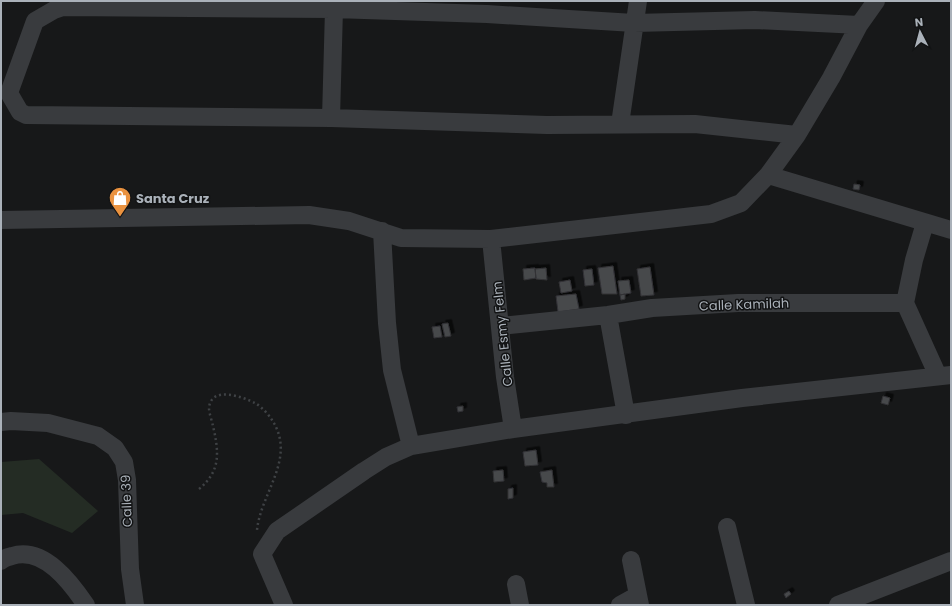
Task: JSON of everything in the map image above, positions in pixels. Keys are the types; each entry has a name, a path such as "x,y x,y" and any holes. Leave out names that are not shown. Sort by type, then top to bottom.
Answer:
{"street":[{"path":"620,124 638,1"},
{"path":"1,220 309,215 349,221 401,238 491,239 711,214 741,203 768,175 797,135 831,78 859,25 876,1"},
{"path":"797,135 695,124 547,125 331,118 26,115 20,112 10,92 35,21 62,7 334,9 487,14 634,23 755,20 859,25"},
{"path":"331,118 334,9"},
{"path":"768,175 951,230"},
{"path":"284,605 262,554 277,531 386,457 411,446 513,429 626,415 742,398 945,375 905,303 914,260 925,223"},
{"path":"382,231 387,323 392,370 411,446"},
{"name":"Calle Esmy Felm","path":"491,239 513,429"},
{"name":"Calle Kamilah","path":"501,326 608,315 652,308 738,303 905,303"},
{"path":"608,315 626,415"},
{"name":"Calle 39","path":"1,422 11,421 48,423 98,436 115,448 124,462 127,480 130,569 135,605"},
{"path":"727,527 746,605"},
{"path":"1,561 18,554 32,555 42,559 59,571 86,605"},
{"path":"620,605 639,600 632,560"},
{"path":"838,605 951,561"},
{"path":"516,584 520,605"}],"path":[{"path":"199,489 213,476 218,453 209,409 212,400 218,396 239,396 259,405 269,416 281,439 280,456 270,492 258,521 257,539 262,554"}],"shaded area":[{"path":"39,459 98,511 72,533 23,513 1,515 1,462"}],"building":[{"path":"854,184 860,185 859,190 853,189"},
{"path":"613,266 617,294 602,294 598,268"},
{"path":"650,267 654,295 641,296 637,269"},
{"path":"535,268 536,278 524,280 523,269"},
{"path":"546,268 547,280 536,279 535,269"},
{"path":"592,269 594,285 585,286 583,270"},
{"path":"570,280 572,291 561,293 559,282"},
{"path":"629,280 631,293 620,295 618,281"},
{"path":"576,294 579,309 558,312 556,296"},
{"path":"625,294 625,299 621,300 620,295"},
{"path":"448,323 451,336 445,337 442,324"},
{"path":"440,326 442,337 434,338 432,327"},
{"path":"883,396 890,398 888,405 881,403"},
{"path":"463,406 463,411 458,412 457,407"},
{"path":"536,450 538,465 525,466 523,452"},
{"path":"503,470 504,481 494,482 493,471"},
{"path":"552,470 554,487 547,487 547,483 542,482 540,472"},
{"path":"513,488 513,498 508,499 508,489"},
{"path":"789,591 791,594 786,598 784,594"}],"place":[{"name":"Santa Cruz","path":"120,218"}]}
